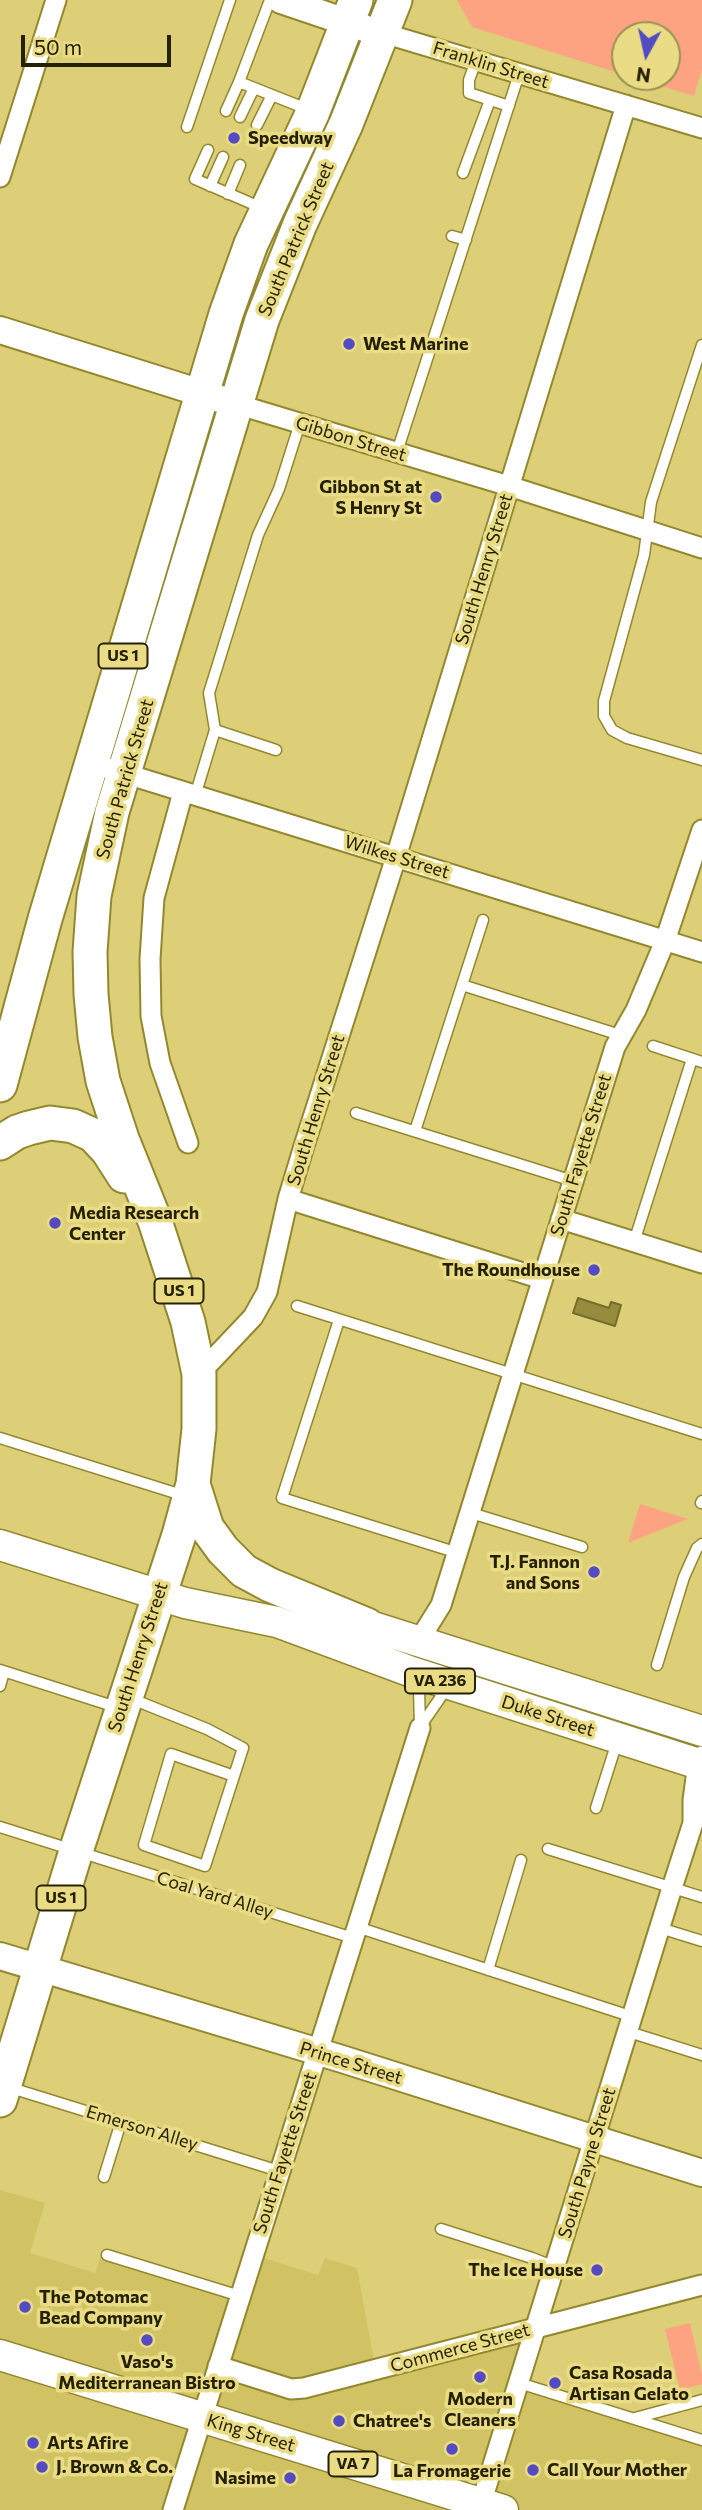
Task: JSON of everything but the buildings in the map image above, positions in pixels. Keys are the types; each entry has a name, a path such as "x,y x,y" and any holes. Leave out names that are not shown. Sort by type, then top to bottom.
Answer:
{"highway":[{"name":"South Patrick Street","path":"199,1374 188,1322 103,1081 91,994 90,951 94,896 112,812 262,320 299,224 346,124 395,0"},
{"name":"South Patrick Street","path":"0,1085 44,919 226,314 251,244 313,111 352,11"},
{"path":"0,1143 17,1132 50,1123 73,1126 93,1135 108,1151 151,1211"},
{"name":"South Henry Street","path":"2,2093 123,1702 179,1535 191,1491 199,1429 199,1374"},
{"path":"191,1491 207,1528 223,1550 244,1571 270,1586 366,1625"}],"main road":[{"name":"Duke Street","path":"0,1545 185,1602 277,1622 412,1672 619,1738 701,1761"},
{"name":"Duke Street","path":"277,1622 330,1620 366,1625 702,1731"},
{"name":"King Street","path":"0,2355 488,2508"}],"street":[{"path":"0,177 56,0"},
{"name":"Franklin Street","path":"281,0 352,11 383,33 702,128"},
{"name":"South Henry Street","path":"199,1374 253,1317 267,1292 288,1199 396,857 626,105"},
{"name":"Gibbon Street","path":"0,330 702,548"},
{"name":"Wilkes Street","path":"91,763 702,952"},
{"path":"188,1143 160,1063 151,1016 150,959 154,898 189,794"},
{"name":"South Fayette Street","path":"418,1642 441,1605 458,1554 620,1035 636,1010 665,941 702,830"},
{"path":"288,1199 542,1279"},
{"path":"561,1219 702,1263"},
{"name":"South Fayette Street","path":"173,2510 419,1728"},
{"name":"South Payne Street","path":"488,2508 519,2383 672,1888 698,1816 693,1800 701,1761"},
{"name":"Prince Street","path":"0,1956 702,2173"},
{"name":"Commerce Street","path":"218,2366 291,2389 702,2285"}],"lane":[{"path":"187,127 230,0"},
{"path":"226,111 270,0"},
{"path":"476,61 469,80 468,93 509,106"},
{"path":"397,452 519,74"},
{"path":"239,82 313,111"},
{"path":"240,117 254,88"},
{"path":"257,125 272,95"},
{"path":"463,173 490,100"},
{"path":"208,150 195,179 267,210"},
{"path":"210,186 223,157"},
{"path":"229,194 240,165"},
{"path":"452,236 466,240"},
{"path":"440,281 451,285"},
{"path":"702,345 651,502 648,531 628,620 604,701 604,716 612,730 627,738 702,760"},
{"path":"189,794 215,730 209,693 258,535 279,489 300,423"},
{"path":"215,730 276,750"},
{"path":"415,1131 483,920"},
{"path":"462,985 620,1035"},
{"path":"634,1242 697,1060 653,1046"},
{"path":"356,1113 573,1181"},
{"path":"297,1306 702,1434"},
{"path":"340,1320 282,1497 458,1554"},
{"path":"0,1438 191,1491"},
{"path":"471,1513 582,1547"},
{"path":"657,1665 684,1577 697,1548 702,1545"},
{"path":"0,1686 2,1671 196,1724 243,1748 205,1867 144,1845 171,1754 234,1776"},
{"path":"412,1672 419,1688 419,1728"},
{"path":"419,1728 434,1703 450,1684"},
{"path":"596,1808 619,1738"},
{"name":"Coal Yard Alley","path":"0,1827 488,1970 631,2024 702,2055"},
{"path":"548,1849 702,1897"},
{"path":"488,1970 521,1860"},
{"path":"660,1928 702,1941"},
{"name":"Emerson Alley","path":"2,2093 121,2122 279,2171"},
{"path":"104,2178 121,2122"},
{"path":"441,2229 555,2267"},
{"path":"107,2255 240,2296"},
{"path":"519,2383 702,2440"},
{"path":"633,2419 702,2400"}],"shaded area":[{"path":"457,0 702,0 702,70 694,96 678,91 681,91 681,21 611,21 611,71 472,27"},
{"path":"578,1298 609,1308 611,1302 621,1305 615,1326 573,1313"},
{"path":"640,1504 688,1519 628,1543"},
{"path":"0,2190 45,2203 30,2253 95,2273 101,2255 240,2300 254,2255 318,2275 325,2258 357,2268 378,2373 536,2331 519,2389 702,2446 702,2510 0,2510"},
{"path":"690,2323 702,2384 680,2390 665,2329"}],"place":[{"name":"Speedway","path":"234,138"},
{"name":"West Marine","path":"349,344"},
{"name":"Gibbon St at S Henry St","path":"436,497"},
{"name":"Media Research Center","path":"55,1223"},
{"name":"The Roundhouse","path":"594,1270"},
{"name":"T.J. Fannon and Sons","path":"594,1572"},
{"name":"The Ice House","path":"597,2270"},
{"name":"The Potomac Bead Company","path":"25,2307"},
{"name":"Vaso's Mediterranean Bistro","path":"147,2340"},
{"name":"Modern Cleaners","path":"480,2377"},
{"name":"Casa Rosada Artisan Gelato","path":"555,2383"},
{"name":"Chatree's","path":"339,2421"},
{"name":"Arts Afire","path":"33,2443"},
{"name":"La Fromagerie","path":"452,2449"},
{"name":"J. Brown & Co.","path":"42,2467"},
{"name":"Call Your Mother","path":"533,2470"},
{"name":"Nasime","path":"290,2478"}]}
